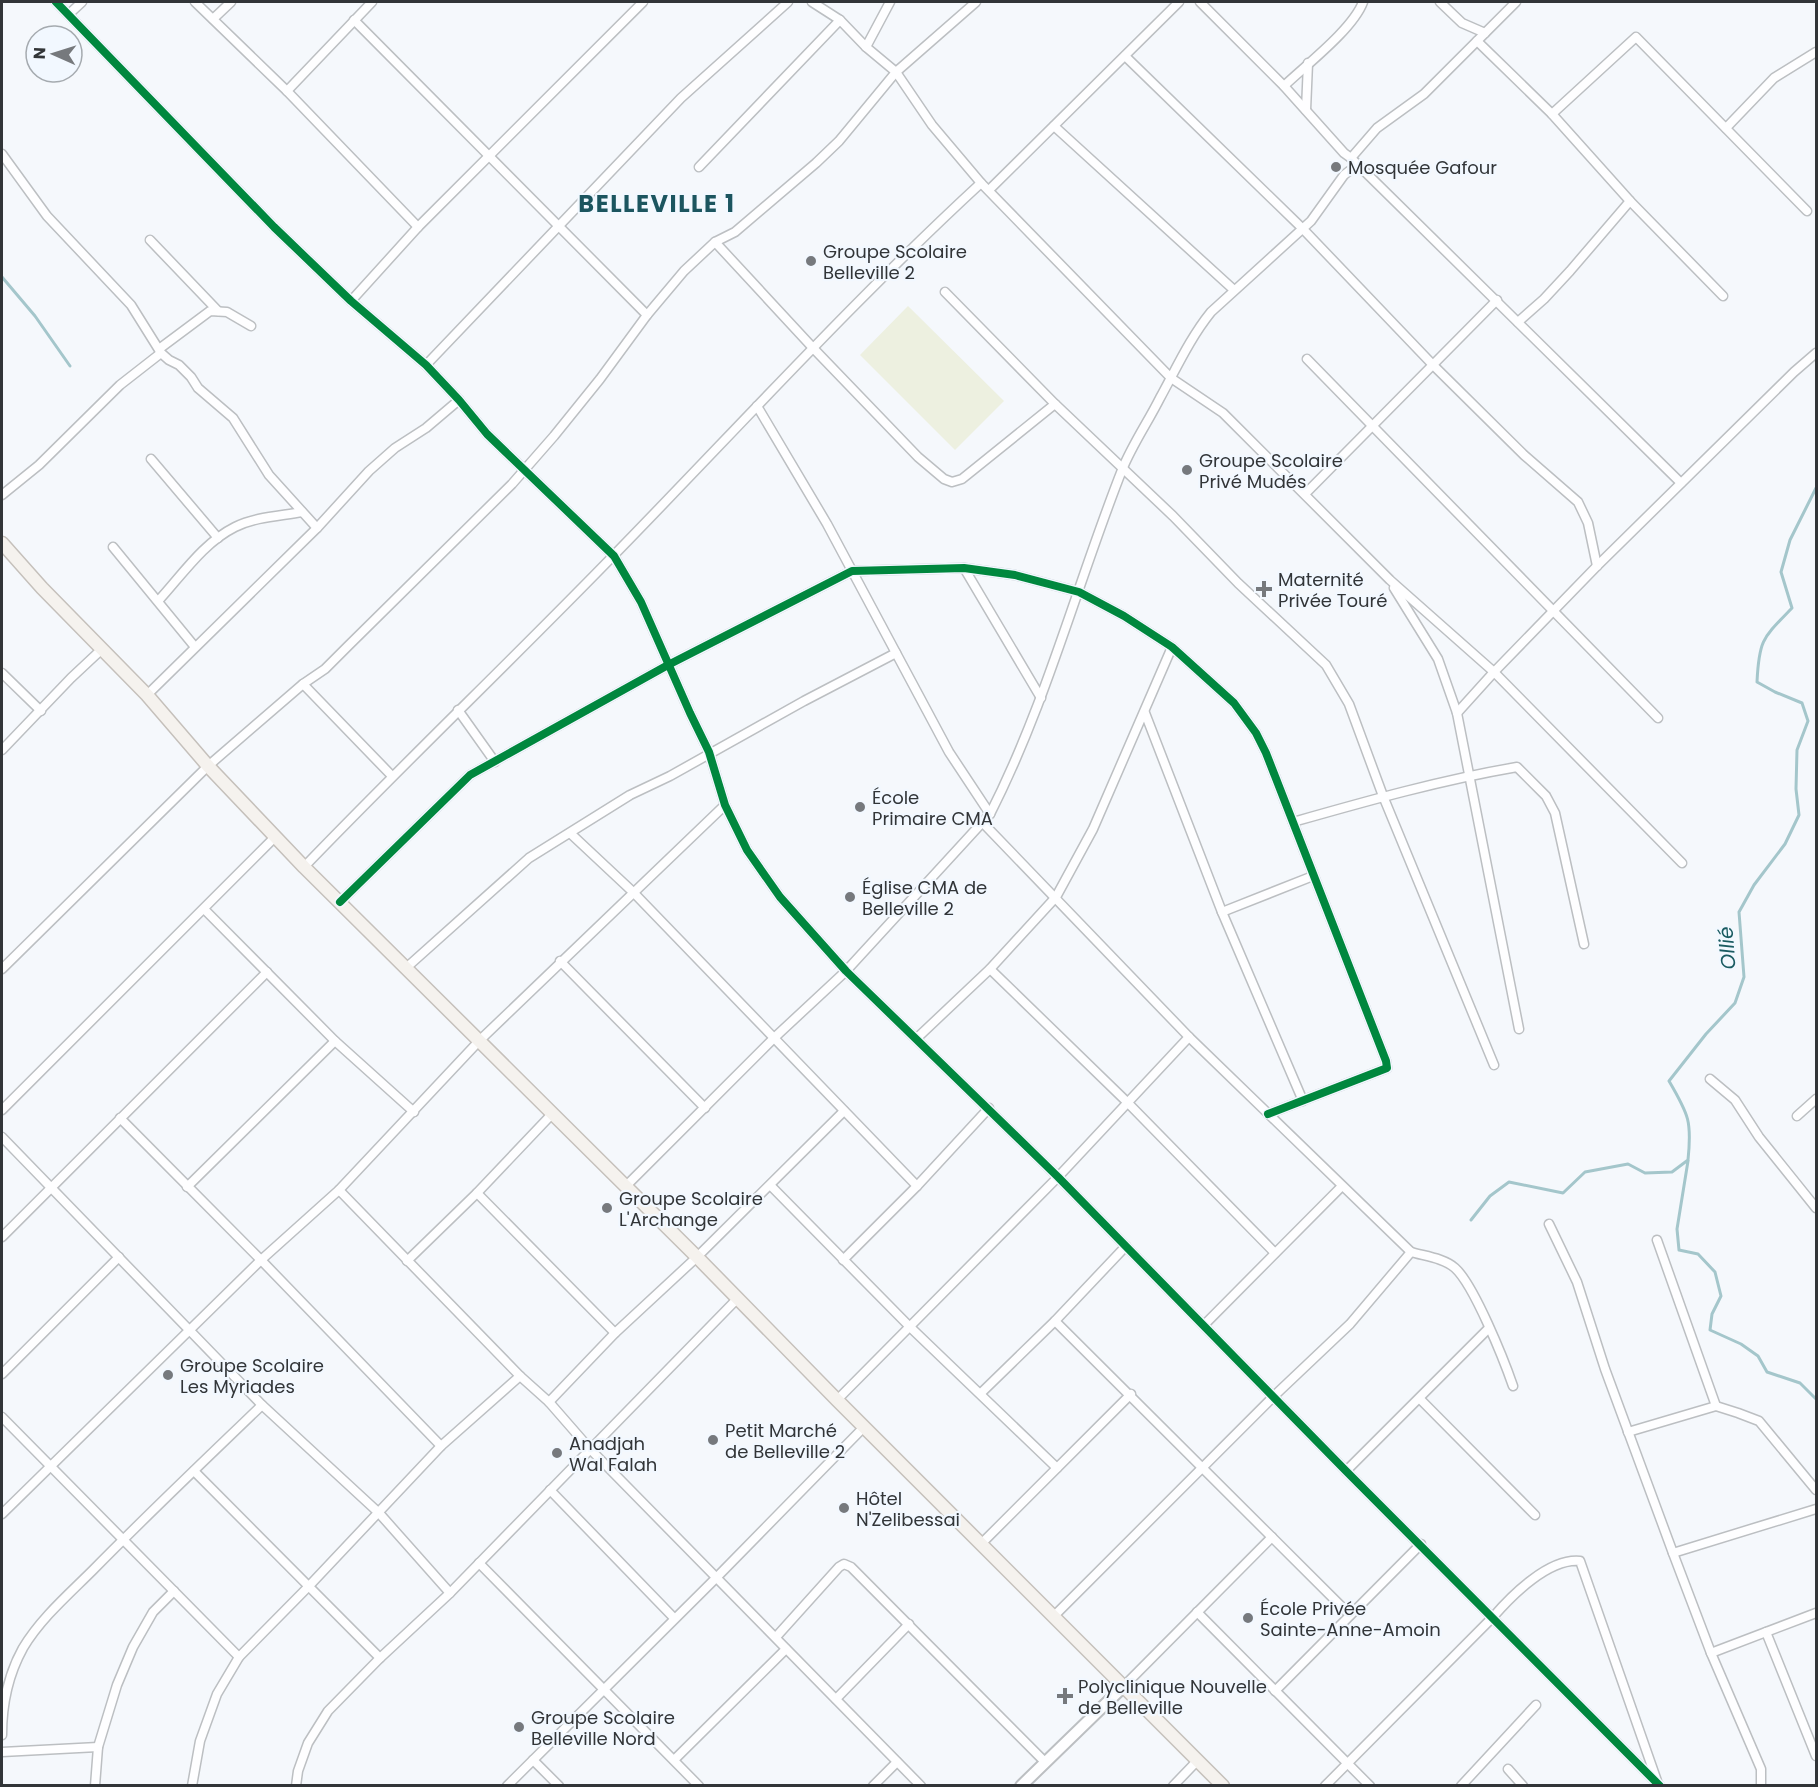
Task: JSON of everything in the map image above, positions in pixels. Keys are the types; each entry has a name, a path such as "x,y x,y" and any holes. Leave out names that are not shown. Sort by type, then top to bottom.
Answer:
{"main road":[{"path":"2,543 147,695 208,766 303,867 697,1257 1223,1785"}],"street":[{"path":"56,2 274,227 351,301 426,365 487,434 614,555 641,602 709,752 725,805 747,850 780,897 846,971 1058,1177 1346,1471 1659,1785"},
{"path":"69,14 82,2"},
{"path":"195,2 287,91 418,227"},
{"path":"213,19 231,2"},
{"path":"287,91 372,2"},
{"path":"351,301 418,227 643,2"},
{"path":"426,365 681,98 788,2"},
{"path":"813,2 840,20 866,47 896,72 932,125 981,183 1171,378 1223,413 1390,580 1494,672 1682,863"},
{"path":"866,47 890,2"},
{"path":"2,969 208,766 303,684 325,669 524,470 600,380 647,315 684,271 715,242 735,232 816,163 839,141 896,72 976,2"},
{"path":"989,190 1179,2"},
{"path":"1200,2 1284,86 1344,153 1497,300 1681,483"},
{"path":"1284,86 1359,13 1365,2"},
{"path":"1440,2 1462,23 1485,33"},
{"path":"625,1187 774,1038 846,971 990,814 1041,698 1123,468 1200,326 1234,290 1320,209 1377,129 1424,94 1516,2"},
{"path":"354,20 647,315"},
{"path":"699,167 840,20"},
{"path":"1552,114 1636,38 1807,211"},
{"path":"1477,41 1552,114 1630,201 1723,296"},
{"path":"1726,128 1774,78 1816,52"},
{"path":"1125,56 1302,228 1433,365 1524,455 1578,502 1588,523 1597,566"},
{"path":"1306,110 1308,63"},
{"path":"1054,126 1234,290"},
{"path":"2,153 47,216 131,305 160,351 191,376 198,388 214,399 233,418 269,475 317,528"},
{"path":"303,867 614,555 935,225 981,183"},
{"path":"1518,322 1570,271 1630,201"},
{"path":"150,240 218,310"},
{"path":"715,242 918,457 944,479 952,482 962,479 1055,404"},
{"path":"945,292 1055,404 1173,516 1238,583 1326,665 1349,704 1383,796 1494,1065"},
{"path":"1305,494 1497,300"},
{"path":"2,495 39,465 120,385 210,311 227,312 251,326"},
{"path":"1457,713 1597,566 1816,353"},
{"path":"1306,359 1658,718"},
{"path":"147,695 317,528 382,458 426,428 459,400"},
{"path":"757,406 827,524 949,752 990,814"},
{"path":"151,459 218,537"},
{"path":"159,600 201,552 218,537 256,520 302,512"},
{"path":"113,547 195,646"},
{"path":"964,568 1041,698"},
{"path":"340,902 470,775 668,665 852,571 964,568 1016,575 1079,592 1124,616 1172,647 1234,703 1256,733 1266,753 1387,1068 1268,1114"},
{"path":"1390,580 1438,659 1450,688 1457,713 1519,1029"},
{"path":"917,1038 990,969 1056,897 1094,829 1172,647"},
{"path":"2,750 102,649"},
{"path":"406,968 529,858 630,795 670,776 709,752 896,653"},
{"path":"2,673 41,711"},
{"path":"303,684 392,776"},
{"path":"458,710 495,762"},
{"path":"1144,712 1222,912 1303,1101"},
{"path":"1293,822 1468,775 1517,767 1546,796 1555,813 1584,944"},
{"path":"2,1515 261,1260 339,1190 479,1041 560,961 725,805"},
{"path":"982,822 1189,1037 1411,1252 1455,1268 1468,1286 1489,1328 1513,1386"},
{"path":"570,833 633,892 917,1186"},
{"path":"2,1110 275,837"},
{"path":"1222,912 1314,876"},
{"path":"204,909 335,1041 414,1112"},
{"path":"560,961 705,1108"},
{"path":"990,969 1127,1102 1275,1253"},
{"path":"2,1237 267,972"},
{"path":"837,1400 1058,1177 1189,1037"},
{"path":"187,1187 335,1041"},
{"path":"1710,1079 1735,1100 1759,1137 1816,1208"},
{"path":"1797,1116 1816,1099"},
{"path":"843,1260 917,1186 989,1108"},
{"path":"549,1402 615,1333 771,1186 844,1111"},
{"path":"407,1261 477,1193 552,1114"},
{"path":"120,1118 441,1446"},
{"path":"2,1137 262,1405 379,1513 450,1593"},
{"path":"771,1186 910,1327 1057,1468"},
{"path":"1204,1325 1342,1186"},
{"path":"339,1190 520,1376 549,1402 590,1449 921,1785"},
{"path":"477,1193 615,1333"},
{"path":"1549,1224 1577,1282 1605,1369 1673,1553 1711,1653 1761,1769 1761,1785"},
{"path":"1657,1240 1716,1406"},
{"path":"981,1393 1055,1321 1126,1246"},
{"path":"1054,1616 1274,1396 1350,1324 1411,1252"},
{"path":"2,1374 119,1257"},
{"path":"296,1785 298,1771 308,1743 328,1711 380,1658 450,1593 737,1299"},
{"path":"1055,1321 1131,1394 1350,1615"},
{"path":"1346,1471 1489,1328"},
{"path":"192,1785 200,1741 218,1694 239,1657 441,1446 520,1376"},
{"path":"981,1544 1131,1394"},
{"path":"1420,1399 1535,1515"},
{"path":"2,1735 2,1709 9,1680 23,1648 48,1616 123,1539 262,1405"},
{"path":"1628,1432 1716,1406 1759,1421 1816,1490"},
{"path":"2,1417 239,1657"},
{"path":"507,1785 716,1578 864,1427"},
{"path":"194,1471 380,1658"},
{"path":"550,1490 674,1618"},
{"path":"1673,1553 1816,1509"},
{"path":"1021,1785 1124,1686 1272,1537"},
{"path":"1275,1690 1421,1544"},
{"path":"1325,1785 1493,1617 1512,1595 1560,1563 1569,1560 1580,1561 1659,1785"},
{"path":"479,1563 699,1785"},
{"path":"776,1637 839,1567 844,1564 851,1567 1046,1762"},
{"path":"95,1785 98,1746 108,1711 133,1647 153,1612 174,1591"},
{"path":"1197,1612 1370,1785"},
{"path":"1711,1653 1816,1613"},
{"path":"836,1699 909,1624"},
{"path":"1766,1632 1816,1756"},
{"path":"674,1760 786,1648"},
{"path":"1461,1785 1536,1705"},
{"path":"2,1752 98,1746"},
{"path":"533,1760 559,1785"},
{"path":"1173,1785 1198,1760"},
{"path":"873,1785 897,1762"},
{"path":"1508,1769 1523,1785"}],"green space":[{"path":"908,306 1004,401 955,450 860,355"}],"waterway":[{"path":"2,277 35,316 70,366"},
{"name":"Ollié","path":"1471,1220 1490,1196 1509,1182 1563,1193 1585,1172 1628,1164 1645,1173 1672,1172 1688,1160 1690,1136 1688,1119 1669,1081 1706,1034 1735,1003 1744,977 1739,912 1754,885 1785,844 1799,815 1796,789 1797,750 1808,721 1802,703 1757,682 1759,657 1764,640 1792,608 1781,572 1790,540 1816,488"},
{"path":"1688,1161 1677,1229 1679,1250 1698,1254 1715,1272 1721,1296 1712,1314 1710,1330 1741,1344 1758,1356 1767,1372 1800,1383 1816,1399"}],"cycle path":[{"path":"56,2 274,227 351,301 426,365 487,434 614,556 641,602 709,752 725,805 747,850 780,897 846,971 1058,1177 1346,1471 1660,1786"},
{"path":"340,902 470,775 668,665 852,571 964,568 1015,575 1079,592 1124,616 1172,647 1234,703 1256,733 1266,753 1387,1068 1268,1114"}],"place":[{"name":"Mosquée Gafour","path":"1336,167"},
{"name":"Groupe Scolaire Belleville 2","path":"811,261"},
{"name":"Groupe Scolaire Privé Mudés","path":"1187,470"},
{"name":"Maternité Privée Touré","path":"1264,589"},
{"name":"École Primaire CMA","path":"860,807"},
{"name":"Église CMA de Belleville 2","path":"850,897"},
{"name":"Groupe Scolaire L'Archange","path":"607,1208"},
{"name":"Groupe Scolaire Les Myriades","path":"168,1375"},
{"name":"Petit Marché de Belleville 2","path":"713,1440"},
{"name":"Anadjah Wal Falah","path":"557,1453"},
{"name":"Hôtel N'Zelibessai","path":"844,1508"},
{"name":"École Privée Sainte-Anne-Amoin","path":"1248,1618"},
{"name":"Polyclinique Nouvelle de Belleville","path":"1065,1696"},
{"name":"Groupe Scolaire Belleville Nord","path":"519,1727"}],"district":[{"name":"BELLEVILLE 1","path":"657,203"}]}
